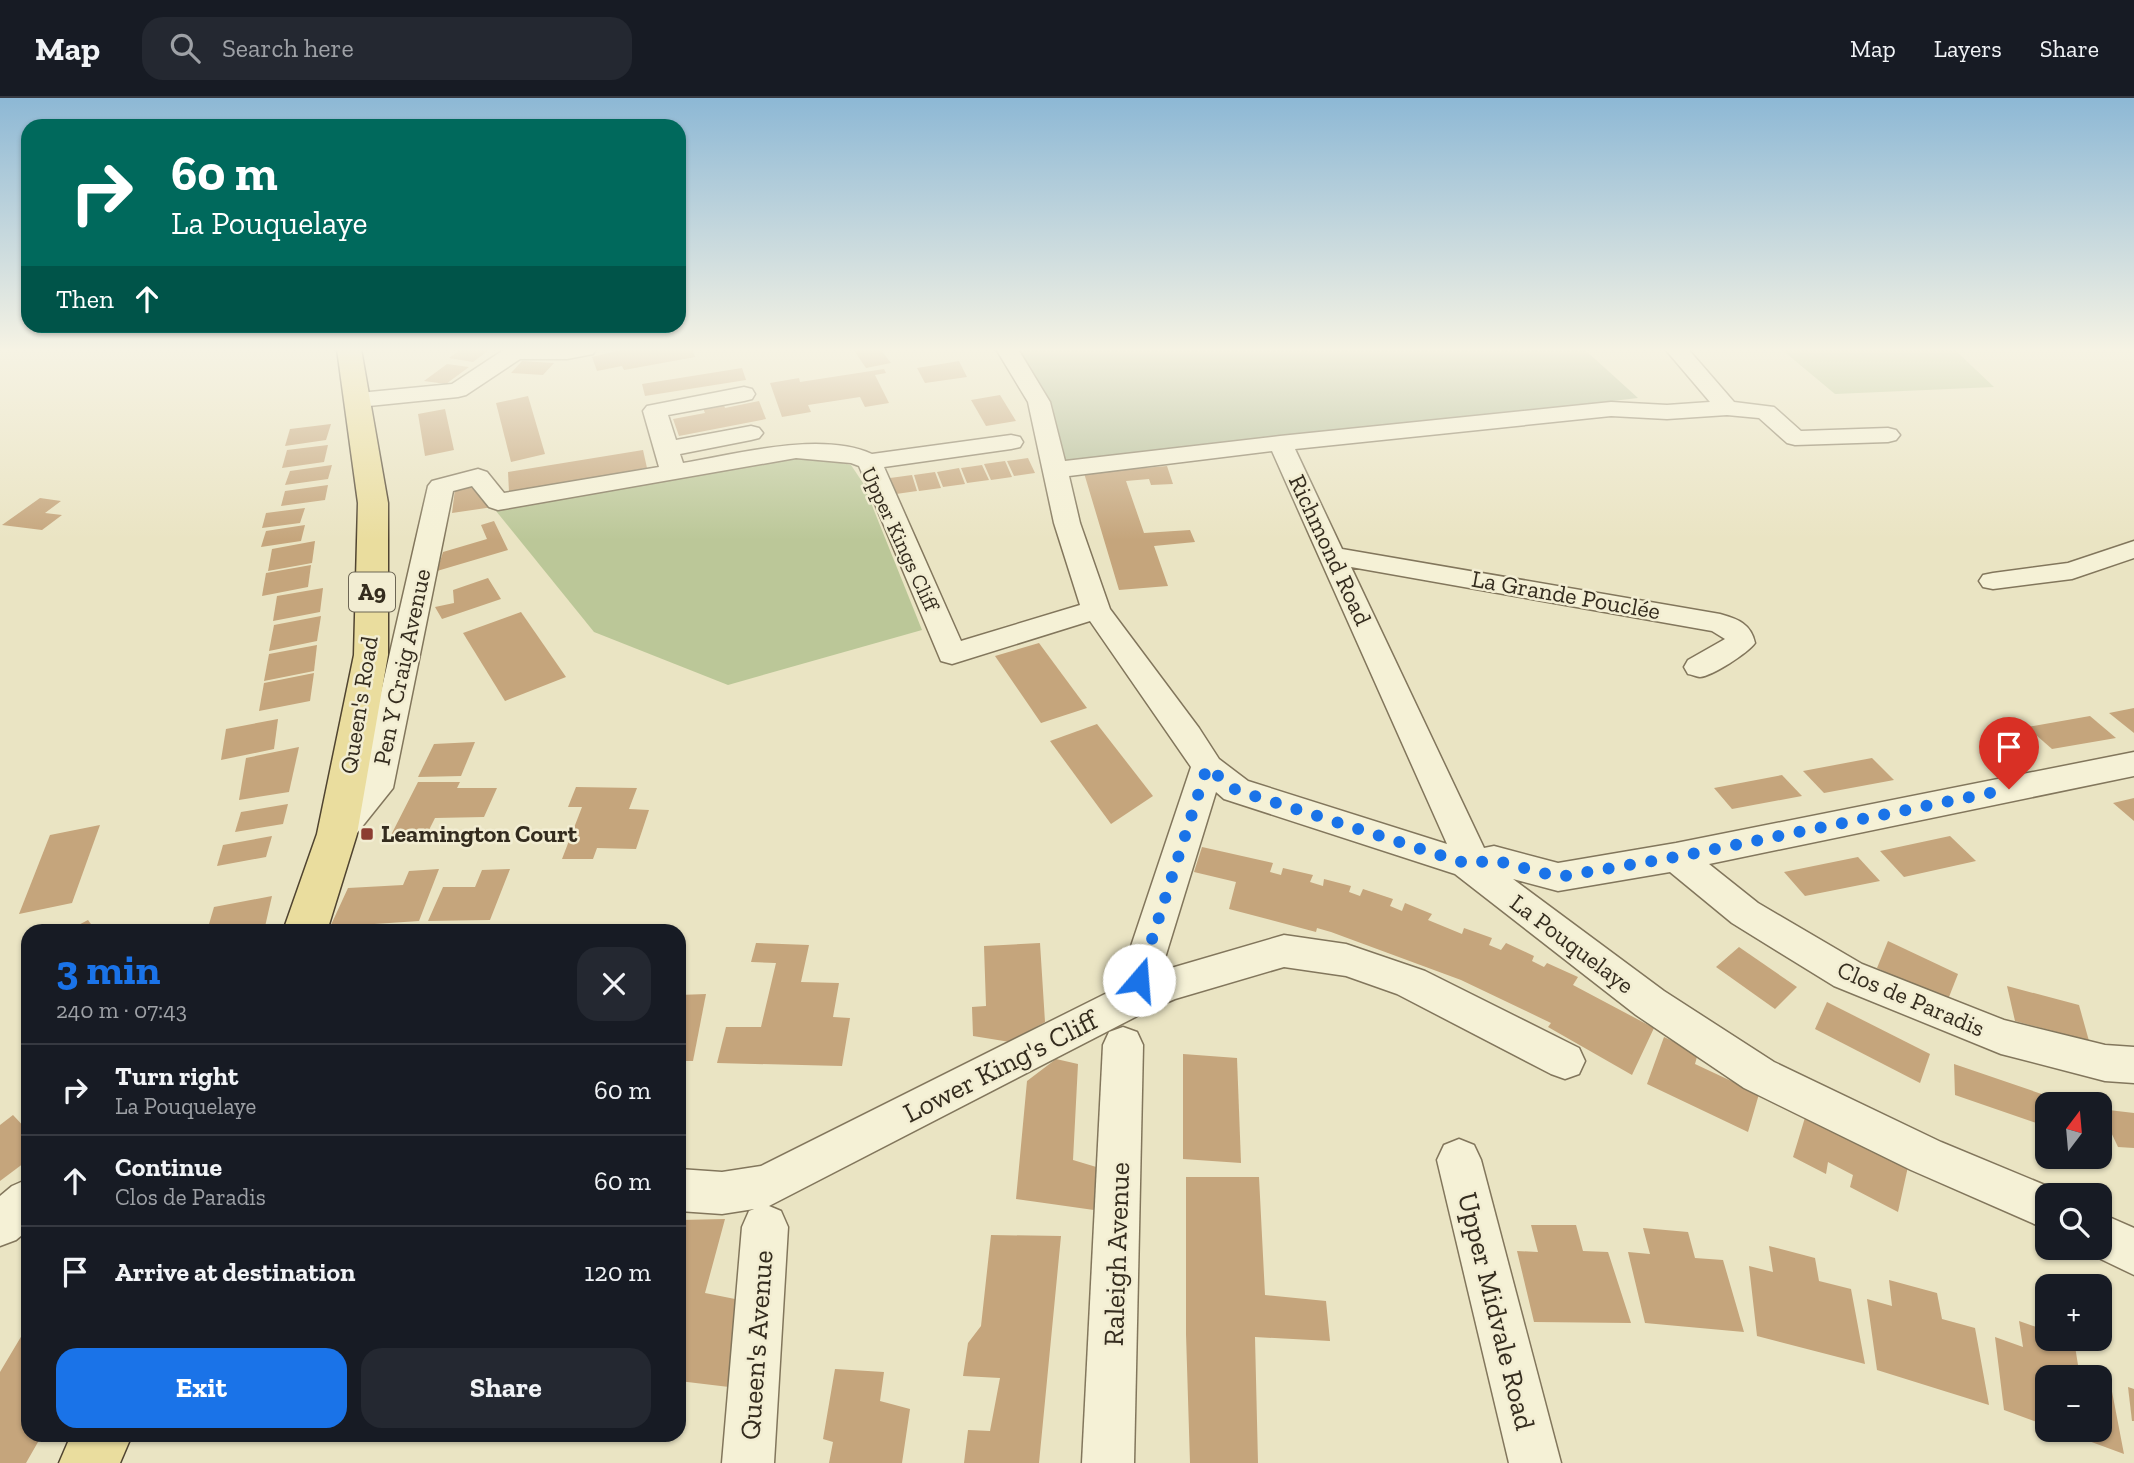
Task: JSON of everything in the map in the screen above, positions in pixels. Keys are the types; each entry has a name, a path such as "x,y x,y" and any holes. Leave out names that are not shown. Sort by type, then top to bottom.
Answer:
{"main road":[{"name":"Queen's Road","path":"306,924 337,834 371,654 373,503 361,413"},
{"path":"89,1463 99,1442"}],"street":[{"path":"655,413 669,461 751,433"},
{"name":"La Pouquelaye","path":"1042,413 1067,523 1096,610 1188,736 1207,767 1236,790 1468,864 1650,1003 1759,1075 1926,1156 2035,1202"},
{"path":"1280,443 1575,413"},
{"path":"1767,413 1795,438 1888,435"},
{"path":"869,462 1011,442"},
{"name":"Richmond Road","path":"1055,470 1280,443 1468,852 1468,864"},
{"name":"Upper Kings Cliff","path":"441,486 478,477 498,502 669,461 796,451 856,456 869,462 952,654 1096,610"},
{"name":"Pen Y Craig Avenue","path":"337,834 376,788 441,486"},
{"path":"1993,581 2072,571 2134,549"},
{"name":"La Grande Pouclée","path":"1334,556 1720,622 1738,632 1740,643 1699,667"},
{"path":"1468,864 1494,860 1558,877 1676,857 2134,764"},
{"path":"1133,999 1207,767"},
{"name":"Clos de Paradis","path":"1676,857 1745,913 1848,975 2001,1037 2105,1063 2134,1065"},
{"path":"1242,936 1284,951 1346,960 1412,982 1565,1061"},
{"name":"Lower King's Cliff","path":"686,1190 722,1193 766,1186 1133,999 1167,985 1284,951"},
{"name":"Raleigh Avenue","path":"1108,1463 1123,1045"},
{"name":"Upper Midvale Road","path":"1459,1160 1535,1463"},
{"path":"0,1224 21,1207"},
{"name":"Queen's Avenue","path":"748,1463 765,1227"},
{"path":"2112,1241 2134,1252"}],"green space":[{"path":"1052,413 1510,413 1074,463 1066,461"},
{"path":"789,458 820,458 851,465 863,483 922,630 728,685 594,632 496,511 605,489"}],"building":[{"path":"446,413 454,450 425,456 418,414"},
{"path":"498,413 533,413 545,454 511,462"},
{"path":"705,413 764,413 766,419 679,436 673,419"},
{"path":"780,413 807,413 782,417"},
{"path":"978,413 1011,413 1016,421 986,426"},
{"path":"331,424 326,440 285,446 290,429"},
{"path":"328,445 324,462 282,468 287,450"},
{"path":"643,450 647,468 509,492 508,472"},
{"path":"1028,458 1035,473 1014,476 1007,461"},
{"path":"1005,461 1012,477 991,480 984,464"},
{"path":"332,465 328,479 285,485 290,471"},
{"path":"982,465 989,480 967,483 961,468"},
{"path":"1167,466 1173,484 1151,485 1149,479 1126,481 1144,533 1190,530 1195,542 1154,546 1168,586 1119,590 1084,473"},
{"path":"959,468 965,484 943,487 937,472"},
{"path":"935,472 941,488 919,491 914,475"},
{"path":"912,475 917,491 896,494 890,478"},
{"path":"479,482 493,507 452,513 455,489"},
{"path":"328,485 325,500 281,506 285,491"},
{"path":"40,498 61,501 45,513 62,515 42,530 2,525"},
{"path":"305,508 300,523 262,528 266,513"},
{"path":"494,521 508,550 437,571 443,552 487,539 481,525"},
{"path":"305,525 301,541 261,547 266,531"},
{"path":"315,541 312,563 268,571 272,549"},
{"path":"311,565 308,587 262,596 266,573"},
{"path":"488,578 501,599 442,619 435,607 454,603 453,590"},
{"path":"323,588 320,612 273,621 277,596"},
{"path":"521,612 566,677 505,701 463,633"},
{"path":"321,616 317,641 269,651 274,625"},
{"path":"1039,643 1087,708 1041,723 995,656"},
{"path":"317,645 314,671 264,681 269,654"},
{"path":"314,673 310,701 259,711 264,683"},
{"path":"2134,708 2134,733 2109,713"},
{"path":"2090,716 2116,738 2052,749 2027,727"},
{"path":"278,719 274,749 221,760 226,729"},
{"path":"1097,724 1153,796 1111,824 1050,741"},
{"path":"475,742 461,776 418,777 434,744"},
{"path":"299,747 289,792 239,800 246,758"},
{"path":"1872,758 1894,780 1824,793 1803,771"},
{"path":"1782,775 1802,796 1732,809 1714,788"},
{"path":"418,782 460,782 457,788 497,788 484,817 435,818 424,840 388,841"},
{"path":"576,787 637,788 629,809 649,810 636,849 597,848 593,859 562,859 582,807 568,807"},
{"path":"2134,798 2134,821 2113,803"},
{"path":"288,804 283,824 235,832 241,812"},
{"path":"100,825 72,903 19,914 50,835"},
{"path":"272,836 266,857 217,866 223,845"},
{"path":"1950,836 1976,861 1904,877 1880,851"},
{"path":"1202,847 1273,863 1270,872 1281,875 1283,868 1313,875 1310,882 1323,886 1324,879 1351,886 1349,892 1360,896 1363,889 1393,899 1390,906 1402,911 1405,903 1432,914 1428,920 1462,934 1464,928 1492,938 1489,945 1501,950 1506,943 1534,956 1532,961 1544,967 1547,963 1578,977 1573,985 1654,1028 1632,1075 1548,1027 1551,1023 1461,980 1331,932 1317,928 1316,932 1229,909 1236,882 1194,872"},
{"path":"1858,857 1880,881 1805,896 1784,872"},
{"path":"439,869 419,921 331,924 348,888 403,885 409,871"},
{"path":"510,869 490,920 428,921 443,887 475,887 482,870"},
{"path":"272,896 266,924 209,924 214,907"},
{"path":"1888,941 1958,974 1947,1002 1877,968"},
{"path":"756,943 809,945 801,982 839,983 833,1017 850,1018 842,1066 717,1063 726,1027 761,1027 776,963 751,962"},
{"path":"1040,943 1045,1022 1010,1042 973,1036 972,1007 986,1006 984,946"},
{"path":"1739,947 1797,987 1775,1009 1716,967"},
{"path":"2007,986 2079,1005 2089,1041 2015,1021"},
{"path":"706,994 693,1061 686,1061 686,995"},
{"path":"1827,1002 1930,1054 1920,1083 1815,1029"},
{"path":"1664,1037 1698,1053 1695,1064 1759,1094 1748,1132 1647,1084"},
{"path":"1183,1054 1237,1058 1241,1163 1183,1159"},
{"path":"1056,1059 1078,1064 1073,1160 1103,1169 1101,1211 1016,1199 1027,1081"},
{"path":"1954,1064 2036,1092 2035,1123 1955,1095"},
{"path":"2112,1110 2134,1113 2134,1148 2118,1147 2112,1134"},
{"path":"1807,1111 1909,1162 1898,1212 1850,1187 1853,1175 1828,1162 1826,1174 1793,1157"},
{"path":"13,1115 21,1124 21,1165 0,1181 0,1125"},
{"path":"1186,1177 1259,1177 1265,1295 1326,1301 1330,1341 1255,1337 1258,1463 1190,1463 1186,1334"},
{"path":"725,1219 705,1293 750,1302 729,1387 686,1382 686,1220"},
{"path":"1531,1225 1576,1225 1583,1251 1608,1252 1631,1323 1534,1322 1517,1251 1538,1252"},
{"path":"1643,1228 1688,1232 1695,1258 1723,1260 1744,1332 1645,1323 1628,1252 1650,1254"},
{"path":"991,1235 1061,1236 1039,1463 964,1463 968,1430 990,1431 1000,1378 963,1376 968,1343 981,1326"},
{"path":"1769,1246 1815,1258 1819,1281 1851,1289 1865,1364 1757,1336 1749,1266 1773,1272"},
{"path":"1889,1280 1937,1293 1942,1319 1975,1328 1989,1405 1877,1370 1867,1299 1892,1306"},
{"path":"2019,1321 2035,1327 2035,1351 2076,1351 2078,1365 2035,1365 2035,1421 2004,1410 1995,1337 2023,1347"},
{"path":"21,1337 21,1442 38,1442 26,1463 0,1463 0,1372"},
{"path":"835,1369 884,1372 880,1401 910,1409 902,1463 829,1463 833,1442 823,1439"},
{"path":"2128,1387 2134,1389 2134,1421 2132,1421"},
{"path":"2112,1392 2124,1454 2092,1442 2112,1442"}],"place":[{"name":"Leamington Court","path":"367,834"}],"route":[{"path":"1139,980 1207,767 1236,790 1468,864 1494,860 1558,877 1676,857 2009,789"}]}
